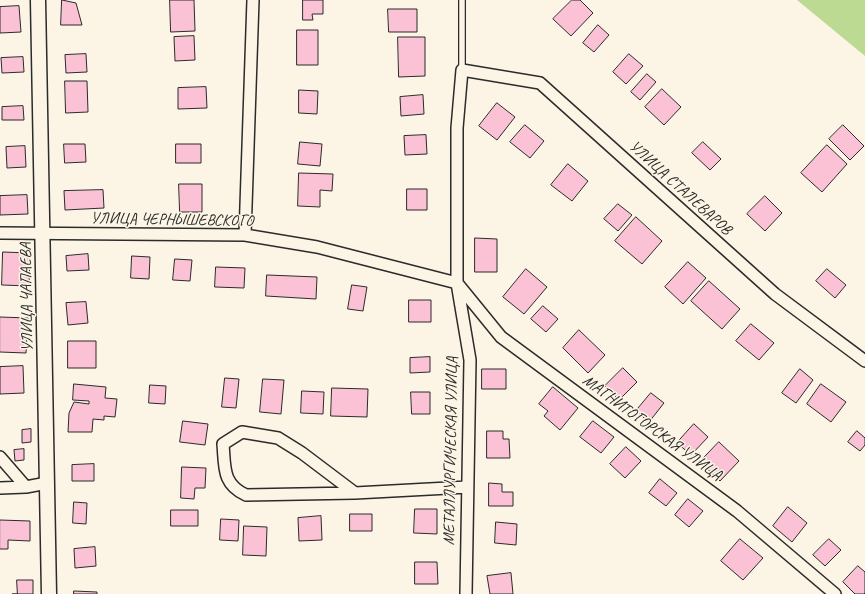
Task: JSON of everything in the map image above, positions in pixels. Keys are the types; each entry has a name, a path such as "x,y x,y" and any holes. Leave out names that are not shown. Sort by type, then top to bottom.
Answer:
{"street":[{"name":"УЛИЦА ЧАПАЕВА","path":"38,0 49,594"},
{"path":"245,236 254,0"},
{"name":"МЕТАЛЛУРГИЧЕСКАЯ УЛИЦА","path":"462,70 457,128 458,283 470,360 466,594"},
{"name":"УЛИЦА СТАЛЕВАРОВ","path":"462,70 540,83 775,294 865,361"},
{"name":"УЛИЦА ЧЕРНЫШЕВСКОГО","path":"0,233 245,236 317,247 458,283"},
{"name":"МАГНИТОГОРСКАЯ УЛИЦА","path":"458,283 501,337 737,511 835,594"},
{"path":"355,493 302,453 278,438 242,432 224,444 226,477 236,490 246,495 355,493 467,487"},
{"path":"0,457 26,487"},
{"path":"0,488 26,487 47,483"}],"lane":[{"path":"462,0 462,70"}],"green space":[{"path":"797,0 865,0 865,56"}],"building":[{"path":"62,0 76,3 82,25 61,25"},
{"path":"170,0 194,0 195,31 171,32"},
{"path":"303,0 323,0 323,14 312,14 313,20 303,20"},
{"path":"572,0 580,0 593,13 571,36 553,19"},
{"path":"19,6 21,32 0,33 0,7"},
{"path":"388,9 417,9 417,32 389,32"},
{"path":"598,25 609,35 594,52 583,43"},
{"path":"297,30 318,30 318,65 297,65"},
{"path":"194,36 195,60 175,61 174,37"},
{"path":"398,37 425,37 425,76 399,77"},
{"path":"86,54 87,72 66,73 65,55"},
{"path":"629,54 643,66 626,84 613,72"},
{"path":"23,57 24,72 2,73 1,58"},
{"path":"647,74 656,82 640,100 631,92"},
{"path":"65,81 87,81 88,112 66,113"},
{"path":"206,87 207,108 178,109 178,88"},
{"path":"662,89 681,107 664,125 645,107"},
{"path":"299,90 318,91 317,114 299,113"},
{"path":"423,95 424,114 401,116 400,97"},
{"path":"497,103 515,117 497,140 479,126"},
{"path":"23,106 24,120 2,120 2,107"},
{"path":"525,125 544,141 530,158 510,142"},
{"path":"843,125 864,146 850,160 829,139"},
{"path":"426,135 427,154 405,155 404,136"},
{"path":"300,142 322,144 320,166 298,164"},
{"path":"703,142 721,159 710,170 692,153"},
{"path":"64,144 85,144 86,162 65,163"},
{"path":"176,144 201,144 201,163 176,163"},
{"path":"827,145 847,164 822,192 801,173"},
{"path":"25,146 26,167 7,168 6,147"},
{"path":"568,164 588,181 572,201 551,185"},
{"path":"299,173 333,174 332,191 320,190 320,207 298,206"},
{"path":"179,184 202,184 202,212 180,212"},
{"path":"407,189 427,189 427,210 407,210"},
{"path":"103,190 104,208 65,210 64,191"},
{"path":"27,195 28,214 0,215 0,196"},
{"path":"765,196 782,213 765,231 747,214"},
{"path":"618,204 632,215 618,231 604,219"},
{"path":"636,217 662,241 642,264 615,241"},
{"path":"475,238 497,239 497,272 475,272"},
{"path":"3,252 30,253 29,286 2,285"},
{"path":"88,254 89,270 67,271 66,256"},
{"path":"132,256 150,257 149,279 131,278"},
{"path":"175,259 192,260 190,281 173,280"},
{"path":"688,262 706,278 683,304 665,287"},
{"path":"216,267 245,268 244,288 215,287"},
{"path":"526,269 547,287 524,314 503,297"},
{"path":"827,269 846,285 835,298 816,281"},
{"path":"267,275 317,277 316,299 266,296"},
{"path":"709,281 740,309 722,329 691,301"},
{"path":"352,285 367,287 363,311 348,309"},
{"path":"409,300 431,300 431,322 409,322"},
{"path":"86,302 88,323 68,325 66,303"},
{"path":"543,306 558,319 546,332 531,319"},
{"path":"0,317 28,318 26,353 0,352"},
{"path":"751,324 774,343 759,360 736,341"},
{"path":"579,330 605,355 588,373 563,348"},
{"path":"68,341 96,341 96,368 68,368"},
{"path":"430,357 430,372 410,373 410,358"},
{"path":"23,366 24,393 0,394 0,367"},
{"path":"623,368 637,382 619,400 605,386"},
{"path":"482,369 506,369 506,389 482,389"},
{"path":"800,369 813,380 796,403 782,393"},
{"path":"225,378 239,379 236,408 222,407"},
{"path":"263,379 284,380 281,414 260,412"},
{"path":"74,384 106,387 105,398 117,399 115,417 104,416 104,420 93,419 92,432 68,432 69,413 74,402 89,404 89,401 73,400"},
{"path":"821,384 846,402 831,422 807,404"},
{"path":"150,385 166,386 165,404 149,403"},
{"path":"553,387 578,408 560,430 544,416 548,411 539,404"},
{"path":"332,388 368,389 367,417 331,416"},
{"path":"302,391 324,392 323,414 301,413"},
{"path":"411,392 430,392 430,414 412,414"},
{"path":"651,393 664,403 649,422 636,411"},
{"path":"183,421 208,424 205,445 180,442"},
{"path":"593,421 614,437 601,453 580,437"},
{"path":"694,424 708,437 691,455 677,443"},
{"path":"31,429 31,442 22,443 22,430"},
{"path":"487,431 503,431 503,439 509,439 510,458 487,458"},
{"path":"857,431 865,438 865,445 860,451 848,442"},
{"path":"719,442 739,461 720,481 700,462"},
{"path":"626,447 641,461 625,478 610,464"},
{"path":"24,449 24,460 15,461 14,450"},
{"path":"94,464 94,481 72,481 72,465"},
{"path":"182,467 206,468 205,488 195,488 194,499 181,498"},
{"path":"660,479 677,493 666,506 649,493"},
{"path":"489,483 502,484 502,492 513,492 513,506 489,506"},
{"path":"688,499 703,511 689,527 675,515"},
{"path":"74,502 87,503 86,524 73,523"},
{"path":"788,507 807,523 792,542 773,526"},
{"path":"415,509 437,509 437,534 414,533"},
{"path":"171,510 198,510 198,526 171,526"},
{"path":"350,514 372,514 372,531 350,531"},
{"path":"321,516 322,540 299,541 298,518"},
{"path":"221,519 239,520 238,541 220,540"},
{"path":"0,520 30,521 30,541 8,540 8,549 0,549"},
{"path":"496,522 517,524 516,545 495,543"},
{"path":"244,526 267,527 266,556 243,555"},
{"path":"740,539 763,558 743,580 721,561"},
{"path":"829,539 841,550 825,566 813,555"},
{"path":"95,547 96,566 75,568 74,549"},
{"path":"415,562 437,562 438,584 415,584"},
{"path":"858,566 865,572 864,594 855,594 843,582"},
{"path":"511,573 513,594 490,594 487,576"},
{"path":"17,580 33,580 33,594 17,594"},
{"path":"74,591 97,592 97,594 74,594"}]}
